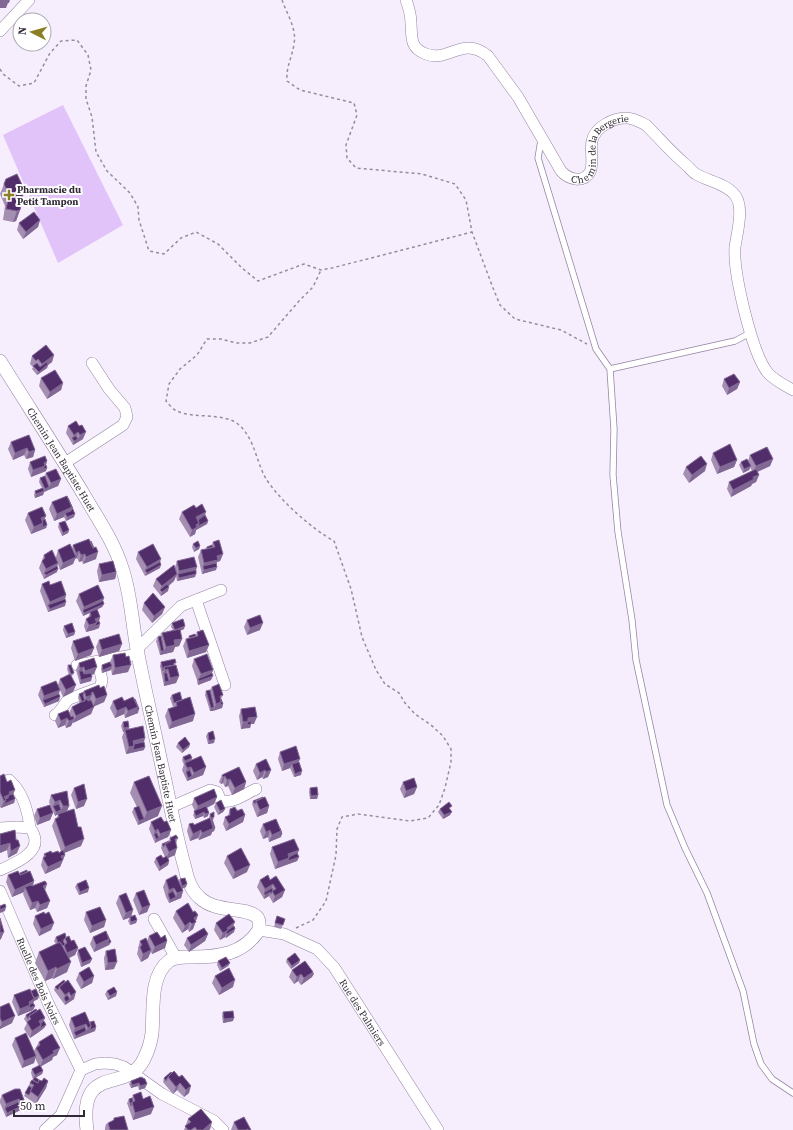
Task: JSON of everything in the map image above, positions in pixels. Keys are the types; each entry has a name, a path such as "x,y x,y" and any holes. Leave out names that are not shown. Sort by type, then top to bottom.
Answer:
{"street":[{"name":"Chemin de la Bergerie","path":"406,0 409,8 412,40 415,46 427,55 434,56 467,48 475,48 488,56 518,97 565,176 576,179 587,176 591,171 592,140 597,131 605,124 615,119 626,118 637,120 646,125 696,174 717,183 735,194 739,208 739,228 735,248 736,268 750,333 756,349 768,372 781,383 793,390"},
{"path":"0,31 25,2"},
{"name":"Chemin Jean Baptiste Huet","path":"0,361 65,463 110,539 122,568 171,807 185,869 194,892 199,898 208,904 252,914 257,917 260,930"},
{"path":"65,463 123,425 126,417 126,408 109,389 92,363"},
{"path":"76,665 98,662 138,651 176,610 186,604 221,590"},
{"path":"196,600 225,685"},
{"path":"55,715 59,713 66,702 70,699 101,686 102,680 98,662"},
{"path":"0,870 23,860 33,848 35,838 30,828 27,811 22,797 15,785 9,780"},
{"path":"171,807 210,790 217,792 221,801 226,802 256,789"},
{"path":"0,828 30,828"},
{"name":"Ruelle des Bois Noirs","path":"0,891 49,1005 81,1070"},
{"path":"154,919 176,958"},
{"path":"87,1130 86,1107 88,1097 94,1089 102,1083 132,1073 139,1068 149,1048 152,1033 155,990 158,976 167,962 176,958 206,957 231,952 243,947 260,930"},
{"name":"Rue des Palmiers","path":"260,930 284,934 317,949 334,967 438,1130"},
{"path":"45,1130 61,1115 81,1070 95,1064 105,1063 124,1067 162,1094 214,1122 223,1130"}],"lane":[{"path":"541,137 538,158 596,348 610,368 614,429 613,474 618,532 632,620 636,660 667,805 685,848 707,893 743,991 754,1044 761,1064 772,1079 793,1093"},
{"path":"610,368 735,341 750,333"}],"path":[{"path":"282,0 293,26 294,44 287,71 287,81 300,90 354,104 357,115 346,145 347,158 356,168 422,174 455,184 466,200 472,232 500,305 515,319 561,330 596,348"},
{"path":"0,69 3,74 19,86 34,83 50,53 61,41 77,40 88,55 91,70 86,86 86,99 92,117 96,152 107,171 130,193 138,207 140,220 149,251 164,254 181,238 196,232 218,244 242,268 258,281 304,264 321,270 472,232"},
{"path":"284,934 313,920 326,901 336,855 337,829 342,817 358,814 410,820 428,818 438,805 445,788 451,762 451,749 443,736 431,725 415,714 398,693 385,684 376,670 362,637 351,589 334,541 321,534 291,507 277,491 266,477 247,434 239,424 216,417 186,414 176,411 166,401 169,384 180,369 197,355 207,339 221,339 236,343 250,343 268,337 313,287 321,270"}],"shaded area":[{"path":"63,105 123,225 58,263 3,135"}],"building":[{"path":"17,174 24,189 20,210 17,211 6,209 9,195 4,184 6,179"},
{"path":"34,212 40,220 26,232 19,223"},
{"path":"46,345 54,355 42,364 38,359 36,361 32,356"},
{"path":"47,362 48,364 39,372 33,366 37,363 40,367"},
{"path":"55,370 63,383 50,392 41,378"},
{"path":"734,374 740,382 729,388 724,379"},
{"path":"76,421 79,426 82,425 86,432 80,435 78,432 74,435 68,426"},
{"path":"29,435 35,450 29,452 27,448 15,453 11,442"},
{"path":"76,436 78,439 74,441 72,438"},
{"path":"730,444 737,460 720,467 713,453"},
{"path":"767,447 773,459 756,466 750,455"},
{"path":"45,456 47,461 44,463 45,466 33,470 30,462"},
{"path":"701,456 707,464 692,475 686,467"},
{"path":"747,459 751,466 744,469 741,462"},
{"path":"56,469 61,479 51,483 46,473"},
{"path":"756,469 759,475 753,477 754,479 733,490 729,482"},
{"path":"45,476 49,487 45,489 40,478"},
{"path":"43,488 44,491 36,494 35,491"},
{"path":"67,496 72,507 57,514 52,502"},
{"path":"202,504 206,512 196,517 199,523 196,525 197,527 192,530 182,512 194,505 196,508"},
{"path":"42,507 46,516 41,518 43,523 34,527 28,513"},
{"path":"72,507 75,514 67,517 65,513 71,511"},
{"path":"205,515 208,521 198,526 198,520"},
{"path":"45,519 47,525 42,527 42,521"},
{"path":"65,521 69,530 63,533 59,523"},
{"path":"89,539 93,548 96,547 98,552 86,557 85,554 81,555 79,551 76,553 73,545"},
{"path":"219,540 223,554 217,556 218,560 204,563 201,550 215,547 213,542"},
{"path":"198,541 200,546 196,548 193,544"},
{"path":"70,544 76,557 63,563 58,550"},
{"path":"153,544 161,559 147,567 138,552"},
{"path":"212,545 213,547 207,549 207,547"},
{"path":"52,550 58,563 46,569 42,561 45,558 44,555"},
{"path":"194,557 197,567 179,571 177,561"},
{"path":"113,561 116,572 102,575 99,564"},
{"path":"160,562 161,565 147,573 145,570"},
{"path":"216,563 217,567 204,570 203,566"},
{"path":"174,565 177,574 162,586 156,579"},
{"path":"57,566 58,569 46,575 44,573"},
{"path":"196,570 196,574 179,578 178,574"},
{"path":"49,581 50,585 61,581 66,595 50,602 42,584"},
{"path":"167,584 169,587 162,592 160,590"},
{"path":"98,585 104,598 84,607 79,594"},
{"path":"153,593 165,607 154,616 144,603"},
{"path":"65,599 66,602 50,609 48,605"},
{"path":"103,601 104,604 84,613 83,610"},
{"path":"97,609 100,617 95,619 97,623 89,625 86,619 91,616 90,612"},
{"path":"260,615 263,623 250,628 247,620"},
{"path":"183,619 185,626 175,630 172,623"},
{"path":"99,621 100,624 95,626 96,622"},
{"path":"72,623 75,632 68,634 64,626"},
{"path":"180,629 182,639 174,640 175,645 166,647 162,633"},
{"path":"203,630 209,645 189,651 186,639 198,636 197,632"},
{"path":"119,634 122,644 102,650 99,640"},
{"path":"195,634 196,636 190,638 189,636"},
{"path":"89,636 94,648 78,654 73,641"},
{"path":"161,636 164,651 161,651 158,637"},
{"path":"125,653 126,657 129,656 131,665 115,668 113,655"},
{"path":"207,654 213,670 201,674 194,659"},
{"path":"94,658 97,667 85,671 84,667 80,668 79,663"},
{"path":"175,659 176,663 174,663 174,665 164,667 163,671 161,662"},
{"path":"110,662 112,666 103,670 102,665"},
{"path":"68,665 71,665 74,673 71,674"},
{"path":"176,665 179,676 170,678 168,669 165,670 164,667"},
{"path":"79,671 83,671 84,674 91,673 92,677 81,680"},
{"path":"164,673 167,673 169,681 165,682"},
{"path":"212,673 213,676 199,681 198,679"},
{"path":"70,674 76,685 66,690 60,679"},
{"path":"56,681 60,690 44,696 41,687"},
{"path":"219,684 223,695 220,696 221,702 216,704 212,687"},
{"path":"99,685 100,688 104,686 107,695 96,699 93,692 91,693 92,695 86,697 84,691"},
{"path":"210,690 214,707 211,708 206,691"},
{"path":"84,692 83,695 85,701 82,702 79,694"},
{"path":"180,692 182,700 174,703 172,695"},
{"path":"59,694 60,697 45,704 43,700"},
{"path":"122,697 124,701 133,697 138,707 128,711 126,707 117,711 113,701"},
{"path":"190,697 195,714 172,722 168,709 177,706 176,702"},
{"path":"87,699 88,701 91,700 94,707 76,716 72,707"},
{"path":"255,707 257,717 248,718 248,721 243,722 241,709"},
{"path":"68,710 71,717 73,716 74,719 69,721 67,718 61,721 58,714"},
{"path":"128,721 129,727 124,728 123,722"},
{"path":"143,726 145,738 133,741 134,746 129,747 125,730"},
{"path":"213,731 215,739 209,741 208,733"},
{"path":"185,737 190,744 183,750 178,743"},
{"path":"144,742 145,747 133,750 134,744"},
{"path":"296,746 300,759 284,764 280,752"},
{"path":"190,754 192,758 185,761 183,757"},
{"path":"201,756 206,767 194,773 191,767 187,768 185,763"},
{"path":"266,759 271,770 266,772 265,770 260,773 256,764"},
{"path":"299,762 302,771 295,774 292,764"},
{"path":"239,767 246,782 235,788 230,779 227,780 225,776 223,777 222,775"},
{"path":"190,770 192,776 188,778 186,772"},
{"path":"4,774 7,782 11,780 15,790 9,792 10,794 4,797 6,800 4,801 0,792 0,776"},
{"path":"149,776 162,806 147,812 134,782"},
{"path":"414,778 417,787 406,791 403,782"},
{"path":"84,784 87,799 78,802 74,788"},
{"path":"317,787 318,795 311,796 310,788"},
{"path":"214,789 217,797 198,806 194,798"},
{"path":"67,791 69,806 63,806 60,800 55,802 51,795"},
{"path":"13,794 15,799 4,804 5,799 8,798 9,795"},
{"path":"263,797 256,801 255,804 253,801"},
{"path":"265,797 269,806 260,810 256,801"},
{"path":"221,800 225,809 220,811 216,803"},
{"path":"449,802 452,806 449,808 452,812 444,815 440,809"},
{"path":"59,804 61,810 56,812 53,806"},
{"path":"50,805 53,813 40,818 37,809"},
{"path":"139,806 144,819 139,821 134,808"},
{"path":"206,806 209,813 205,814 204,812 196,816 194,811"},
{"path":"235,807 237,811 242,809 245,815 229,824 225,817 230,815 230,809"},
{"path":"74,809 78,827 81,827 84,839 65,847 55,819 59,817 58,814"},
{"path":"214,812 214,817 211,818 210,814"},
{"path":"161,817 164,822 167,821 171,830 160,834 158,829 155,831 151,822"},
{"path":"210,818 214,828 202,833 201,830 193,834 189,824 193,823 194,825"},
{"path":"276,819 281,831 272,835 270,830 266,832 263,824"},
{"path":"212,820 215,828 213,828"},
{"path":"15,830 16,840 18,840 20,846 11,851 10,843 0,846 0,834"},
{"path":"157,833 159,838 156,839 154,834"},
{"path":"176,835 178,838 175,839 177,848 169,852 165,844 171,841 170,838"},
{"path":"294,839 299,850 288,854 289,858 278,862 272,847"},
{"path":"169,841 165,844 164,847 162,844"},
{"path":"241,848 250,865 235,872 227,856"},
{"path":"63,850 65,855 61,856 63,860 48,867 43,858 46,856 44,854 51,851 52,853 58,851 59,853"},
{"path":"297,853 299,857 288,861 289,857"},
{"path":"161,855 163,858 167,856 169,861 160,867 156,858"},
{"path":"27,870 27,872 20,875 20,873"},
{"path":"18,871 20,875 30,871 34,881 15,890 8,875"},
{"path":"176,875 183,891 177,893 174,888 169,890 166,880"},
{"path":"268,875 270,880 276,876 285,890 275,896 272,891 276,889 273,884 265,889 260,880"},
{"path":"185,878 187,884 182,886 180,879"},
{"path":"86,880 89,888 80,892 77,884"},
{"path":"45,881 47,884 43,886 50,901 40,905 38,901 32,903 25,887"},
{"path":"272,888 273,890 271,894 270,892 265,895 264,893"},
{"path":"144,890 150,905 142,908 136,893"},
{"path":"173,891 176,897 170,900 168,894"},
{"path":"126,893 133,910 126,913 119,896"},
{"path":"188,903 193,912 195,911 198,915 194,918 196,922 192,924 190,922 185,926 176,911"},
{"path":"5,904 6,907 0,910 0,906"},
{"path":"100,907 106,920 92,926 86,912"},
{"path":"44,912 45,914 49,912 54,923 41,929 35,916"},
{"path":"229,914 235,922 223,933 216,923"},
{"path":"135,915 137,920 131,922 130,917"},
{"path":"277,916 285,919 283,925 275,923"},
{"path":"0,918 4,932 0,933"},
{"path":"234,926 235,929 227,934 226,933 228,930"},
{"path":"204,928 208,934 191,945 187,938"},
{"path":"106,931 109,939 96,945 93,937"},
{"path":"157,932 161,938 165,935 167,941 155,947 149,936"},
{"path":"65,933 66,937 63,941 65,944 63,946 60,942 58,943 56,937"},
{"path":"69,936 71,941 74,940 78,948 67,953 64,945 67,943 65,938"},
{"path":"146,938 151,950 143,954 140,947 142,945 140,941"},
{"path":"60,942 71,962 57,969 56,967 48,971 39,952"},
{"path":"85,947 92,959 82,963 78,950"},
{"path":"115,949 117,962 108,963 106,951"},
{"path":"295,953 300,960 292,966 287,959"},
{"path":"226,957 230,963 222,968 218,961"},
{"path":"305,961 313,972 304,978 301,974 297,977 292,970"},
{"path":"89,967 94,976 84,982 79,973"},
{"path":"229,968 235,980 222,988 215,976"},
{"path":"64,980 65,982 59,987 58,990 55,987"},
{"path":"68,980 76,992 71,996 69,992 65,995 59,987"},
{"path":"114,987 117,992 110,996 107,991"},
{"path":"30,989 34,999 29,1002 30,1005 20,1009 14,995"},
{"path":"36,989 39,996 34,998 31,991"},
{"path":"67,995 70,999 66,1002 64,998"},
{"path":"9,1003 15,1016 2,1022 0,1018 0,1007"},
{"path":"33,1003 35,1006 29,1008 30,1004"},
{"path":"36,1009 37,1011 29,1016 28,1019 26,1015"},
{"path":"40,1009 45,1018 39,1021 41,1025 32,1031 27,1022 31,1019 29,1016"},
{"path":"233,1011 234,1018 224,1019 223,1012"},
{"path":"85,1012 91,1026 88,1028 86,1024 75,1028 71,1018"},
{"path":"44,1021 46,1025 40,1028 41,1023"},
{"path":"94,1021 96,1027 90,1030 90,1022"},
{"path":"85,1027 86,1031 76,1036 74,1032"},
{"path":"26,1033 36,1056 24,1061 15,1038"},
{"path":"52,1034 60,1048 53,1051 54,1053 43,1060 36,1048 40,1045 39,1042"},
{"path":"40,1065 43,1071 35,1075 32,1069"},
{"path":"174,1071 179,1077 182,1075 191,1086 186,1090 180,1083 176,1087 168,1077"},
{"path":"171,1072 172,1073 166,1081 164,1078"},
{"path":"35,1077 39,1080 38,1083 33,1080"},
{"path":"141,1077 145,1079 147,1084 140,1086 139,1083 132,1085 131,1081"},
{"path":"44,1078 48,1081 38,1097 30,1091 34,1085 30,1083 32,1080 38,1083 39,1080 42,1081"},
{"path":"29,1086 32,1088 29,1095 25,1093"},
{"path":"15,1089 20,1089 24,1100 20,1101 19,1099 6,1104 2,1095"},
{"path":"141,1092 143,1099 150,1096 154,1107 135,1113 132,1102 135,1101 133,1095"},
{"path":"132,1098 133,1102 131,1106 129,1099"},
{"path":"18,1102 19,1105 23,1103 24,1105 7,1113 5,1108"},
{"path":"201,1109 212,1122 203,1130 197,1130 195,1127 188,1130 185,1126 191,1122 188,1119"},
{"path":"124,1116 128,1130 110,1130 108,1123 114,1120 114,1118"},
{"path":"244,1117 251,1130 238,1130 234,1122"}],"place":[{"name":"Pharmacie du Petit Tampon","path":"9,195"}]}
